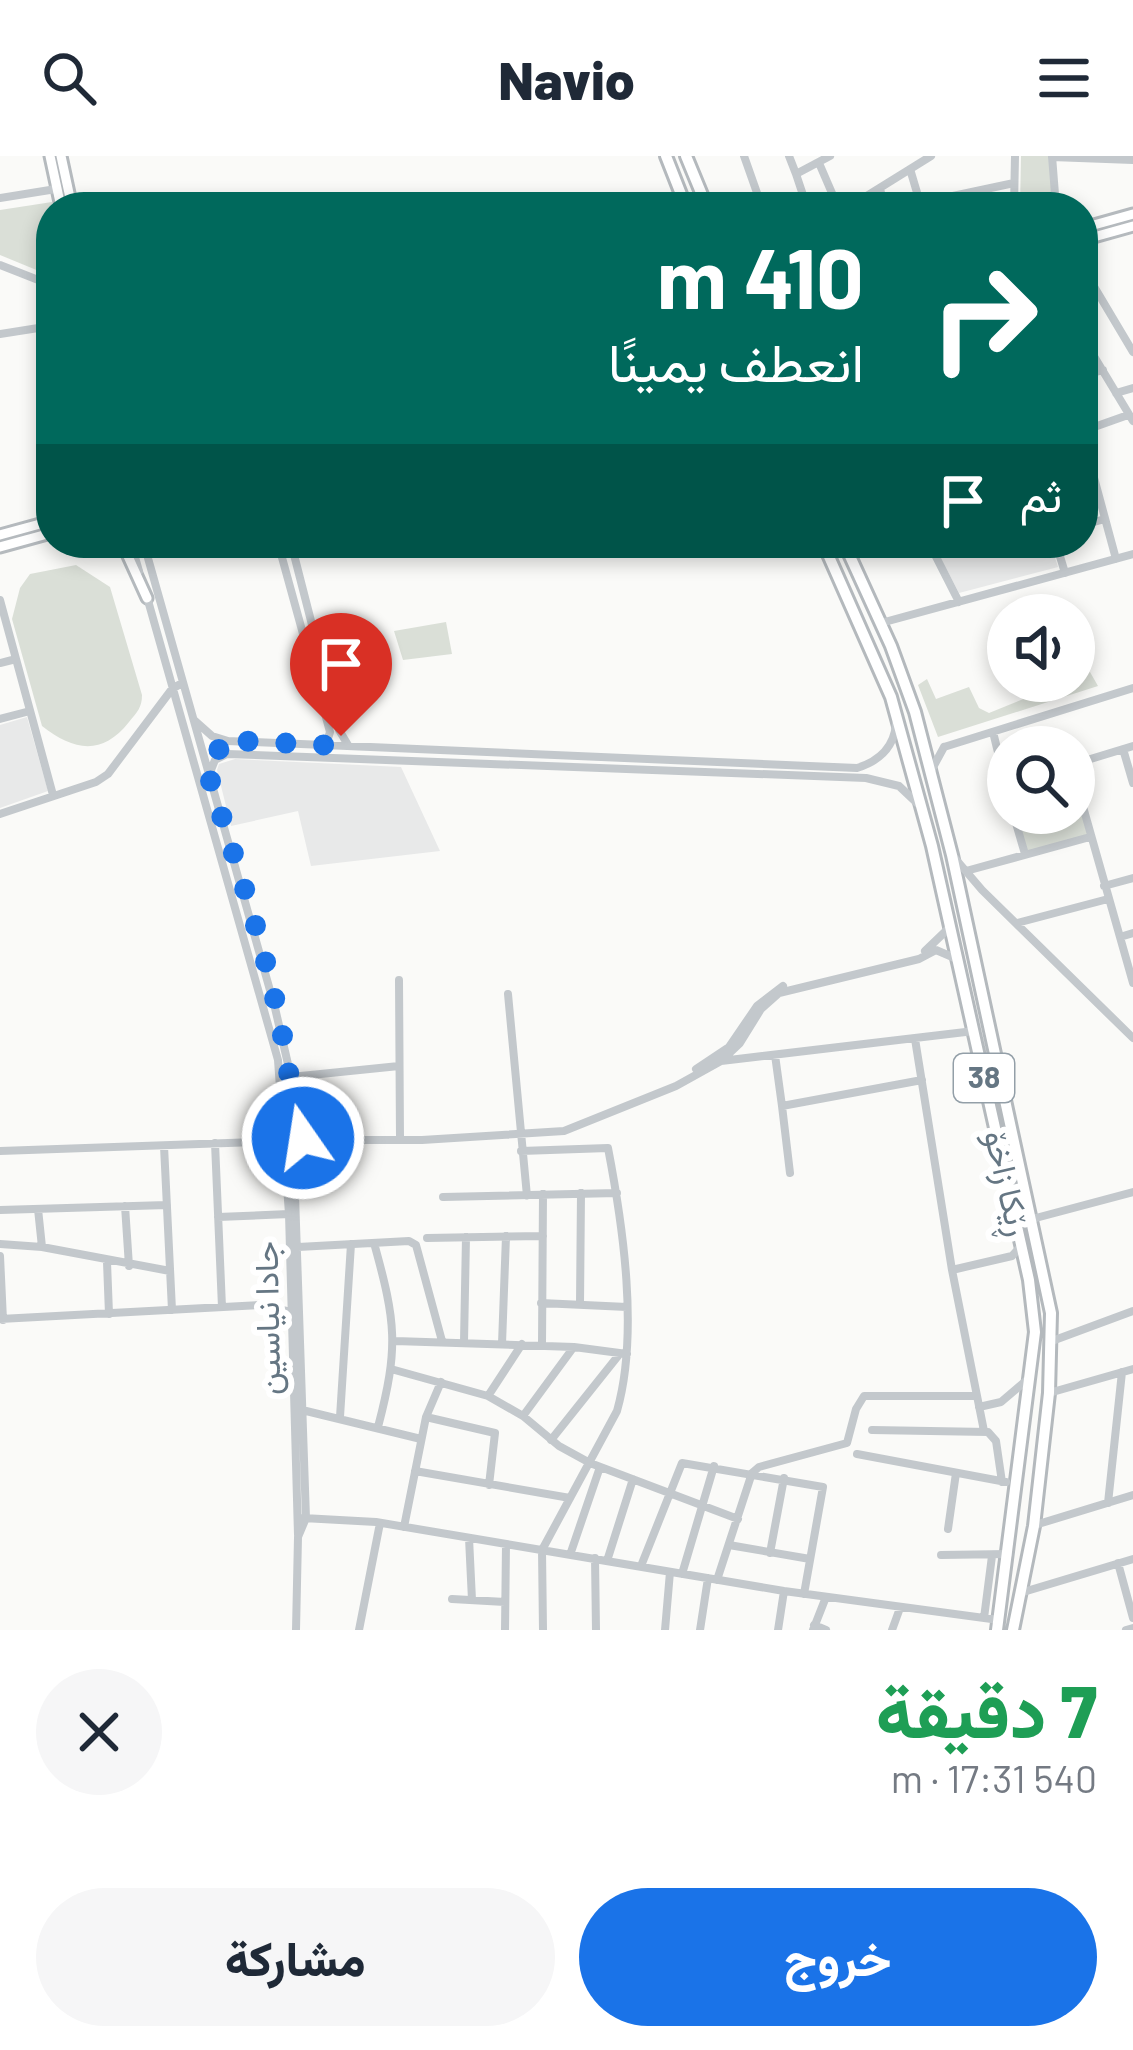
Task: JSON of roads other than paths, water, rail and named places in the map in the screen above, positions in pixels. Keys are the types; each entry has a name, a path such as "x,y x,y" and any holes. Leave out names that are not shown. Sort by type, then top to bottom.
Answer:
{"highway":[{"path":"666,156 680,192"},
{"path":"686,156 701,192"},
{"name":"ڕێکا زاخۆ","path":"830,558 896,716 922,809 1026,1262 1036,1332 998,1625"},
{"name":"ڕێکا زاخۆ","path":"851,558 920,730 1045,1279 1052,1341 1049,1393 1034,1526 1013,1630"},
{"path":"984,1076 994,1080 999,1073"},
{"path":"989,1102 997,1093 1004,1098"}],"main road":[{"path":"50,156 58,192"},
{"path":"61,156 67,192"},
{"path":"1098,224 1133,214"},
{"path":"1098,236 1133,226"},
{"path":"0,535 36,525"},
{"path":"0,547 36,537"},
{"path":"129,558 147,598"}],"street":[{"path":"744,156 757,192"},
{"path":"789,156 802,192"},
{"path":"796,175 830,156"},
{"path":"873,192 931,156"},
{"path":"1014,192 1015,156"},
{"path":"1055,192 1052,156 1133,160"},
{"path":"819,163 832,192"},
{"path":"910,169 916,192"},
{"path":"976,192 1014,183"},
{"path":"880,188 881,192"},
{"path":"37,192 56,189"},
{"path":"0,198 36,192"},
{"path":"1,266 36,279"},
{"path":"1098,293 1133,352"},
{"path":"0,334 36,328"},
{"path":"1098,362 1131,418 1098,429"},
{"path":"1098,371 1103,370"},
{"path":"1116,393 1133,388"},
{"path":"1098,492 1117,559"},
{"path":"1098,521 1105,519"},
{"name":"جادا نیاسین","path":"135,558 278,1060 289,1214 298,1247 302,1410 296,1630"},
{"name":"جادا نیاسین","path":"148,558 291,1077 296,1154 291,1312 301,1518"},
{"path":"283,558 335,731 349,746"},
{"path":"295,558 335,731 326,745"},
{"path":"937,558 959,602"},
{"path":"1060,558 1065,573"},
{"path":"880,623 1132,558"},
{"path":"0,600 53,795"},
{"path":"0,663 16,659"},
{"path":"0,814 108,774 172,689 182,683"},
{"path":"1012,726 1133,688"},
{"path":"0,719 30,711"},
{"path":"190,715 203,731 222,740 349,746 507,764 687,772 857,768 885,753 895,736 896,716"},
{"path":"920,730 927,741 944,747"},
{"path":"930,772 944,747 987,734"},
{"path":"222,740 217,746 222,755"},
{"path":"1095,757 1128,747 1133,783"},
{"path":"507,752 507,764"},
{"path":"209,776 210,767 222,755 568,754 690,760 883,780 899,786 922,809"},
{"path":"568,754 568,766"},
{"path":"687,772 690,760"},
{"path":"1019,834 1025,854"},
{"path":"1089,834 1133,983"},
{"path":"966,871 1090,837"},
{"path":"952,855 1133,1038"},
{"path":"1105,886 1133,878"},
{"path":"962,902 969,890 982,890"},
{"path":"1016,924 1108,899"},
{"path":"294,1125 308,1138 400,1138 559,1128 700,1067 729,1048 757,1006 775,989 915,955 940,940 950,927"},
{"path":"1120,937 1133,933"},
{"path":"940,940 945,943 944,951"},
{"path":"308,1138 564,1132 676,1086 720,1061 734,1051 761,1010 779,993 944,951 957,960"},
{"path":"399,980 400,1138"},
{"path":"508,994 527,1196"},
{"path":"720,1061 974,1030"},
{"path":"915,1039 952,1270 984,1431 996,1441 1002,1482"},
{"path":"776,1055 790,1172"},
{"path":"291,1077 399,1066"},
{"path":"782,1106 922,1080"},
{"path":"296,1154 308,1138"},
{"path":"0,1151 284,1141"},
{"path":"214,1143 222,1307"},
{"path":"164,1146 172,1310"},
{"path":"521,1151 608,1148 617,1193 628,1306 616,1411 570,1555"},
{"path":"1032,1220 1133,1192"},
{"path":"580,1304 581,1193"},
{"path":"443,1197 617,1193"},
{"path":"542,1345 543,1194"},
{"path":"0,1210 167,1205"},
{"path":"125,1206 129,1266"},
{"path":"38,1209 42,1247"},
{"path":"218,1216 289,1214"},
{"path":"502,1344 506,1236"},
{"path":"427,1238 543,1236"},
{"path":"464,1342 466,1238"},
{"path":"298,1247 409,1241 416,1245 442,1341"},
{"path":"374,1243 395,1341 378,1427"},
{"path":"0,1244 42,1247 170,1271"},
{"path":"340,1417 351,1244"},
{"path":"952,1270 1012,1256 1022,1245"},
{"path":"0,1256 2,1319 260,1305 291,1312"},
{"path":"1012,1256 1026,1262"},
{"path":"107,1262 109,1314"},
{"path":"541,1303 628,1306"},
{"path":"1052,1341 1133,1311"},
{"path":"395,1341 542,1345 623,1354"},
{"path":"488,1396 522,1344"},
{"path":"523,1416 574,1347"},
{"path":"551,1440 623,1354"},
{"path":"391,1369 488,1396 595,1465 738,1519"},
{"path":"1049,1393 1133,1369"},
{"path":"1108,1502 1122,1372"},
{"path":"700,1630 712,1579 752,1473 782,1459 840,1448 848,1442 864,1396 1001,1402 1031,1376"},
{"path":"404,1527 426,1417 441,1382"},
{"path":"302,1410 421,1439"},
{"path":"426,1417 492,1430 497,1442 489,1485"},
{"path":"872,1430 984,1431"},
{"path":"857,1454 1019,1485"},
{"path":"640,1567 682,1463 714,1466 823,1487 803,1594"},
{"path":"543,1630 542,1550 570,1498 595,1465"},
{"path":"682,1574 714,1466"},
{"path":"415,1471 570,1498"},
{"path":"948,1529 956,1473"},
{"path":"770,1552 784,1478"},
{"path":"607,1561 633,1479"},
{"path":"1034,1526 1133,1496"},
{"path":"301,1518 380,1523 803,1594 984,1618 998,1625"},
{"path":"358,1630 380,1523"},
{"path":"469,1538 472,1600"},
{"path":"505,1630 506,1544"},
{"path":"728,1545 810,1559"},
{"path":"941,1556 1008,1554"},
{"path":"984,1618 992,1556"},
{"path":"596,1558 596,1630"},
{"path":"1020,1593 1133,1559"},
{"path":"1118,1563 1133,1618"},
{"path":"665,1630 670,1572"},
{"path":"778,1630 784,1591"},
{"path":"826,1597 813,1628 826,1630"},
{"path":"452,1599 506,1602"},
{"path":"892,1630 900,1607"}]}
